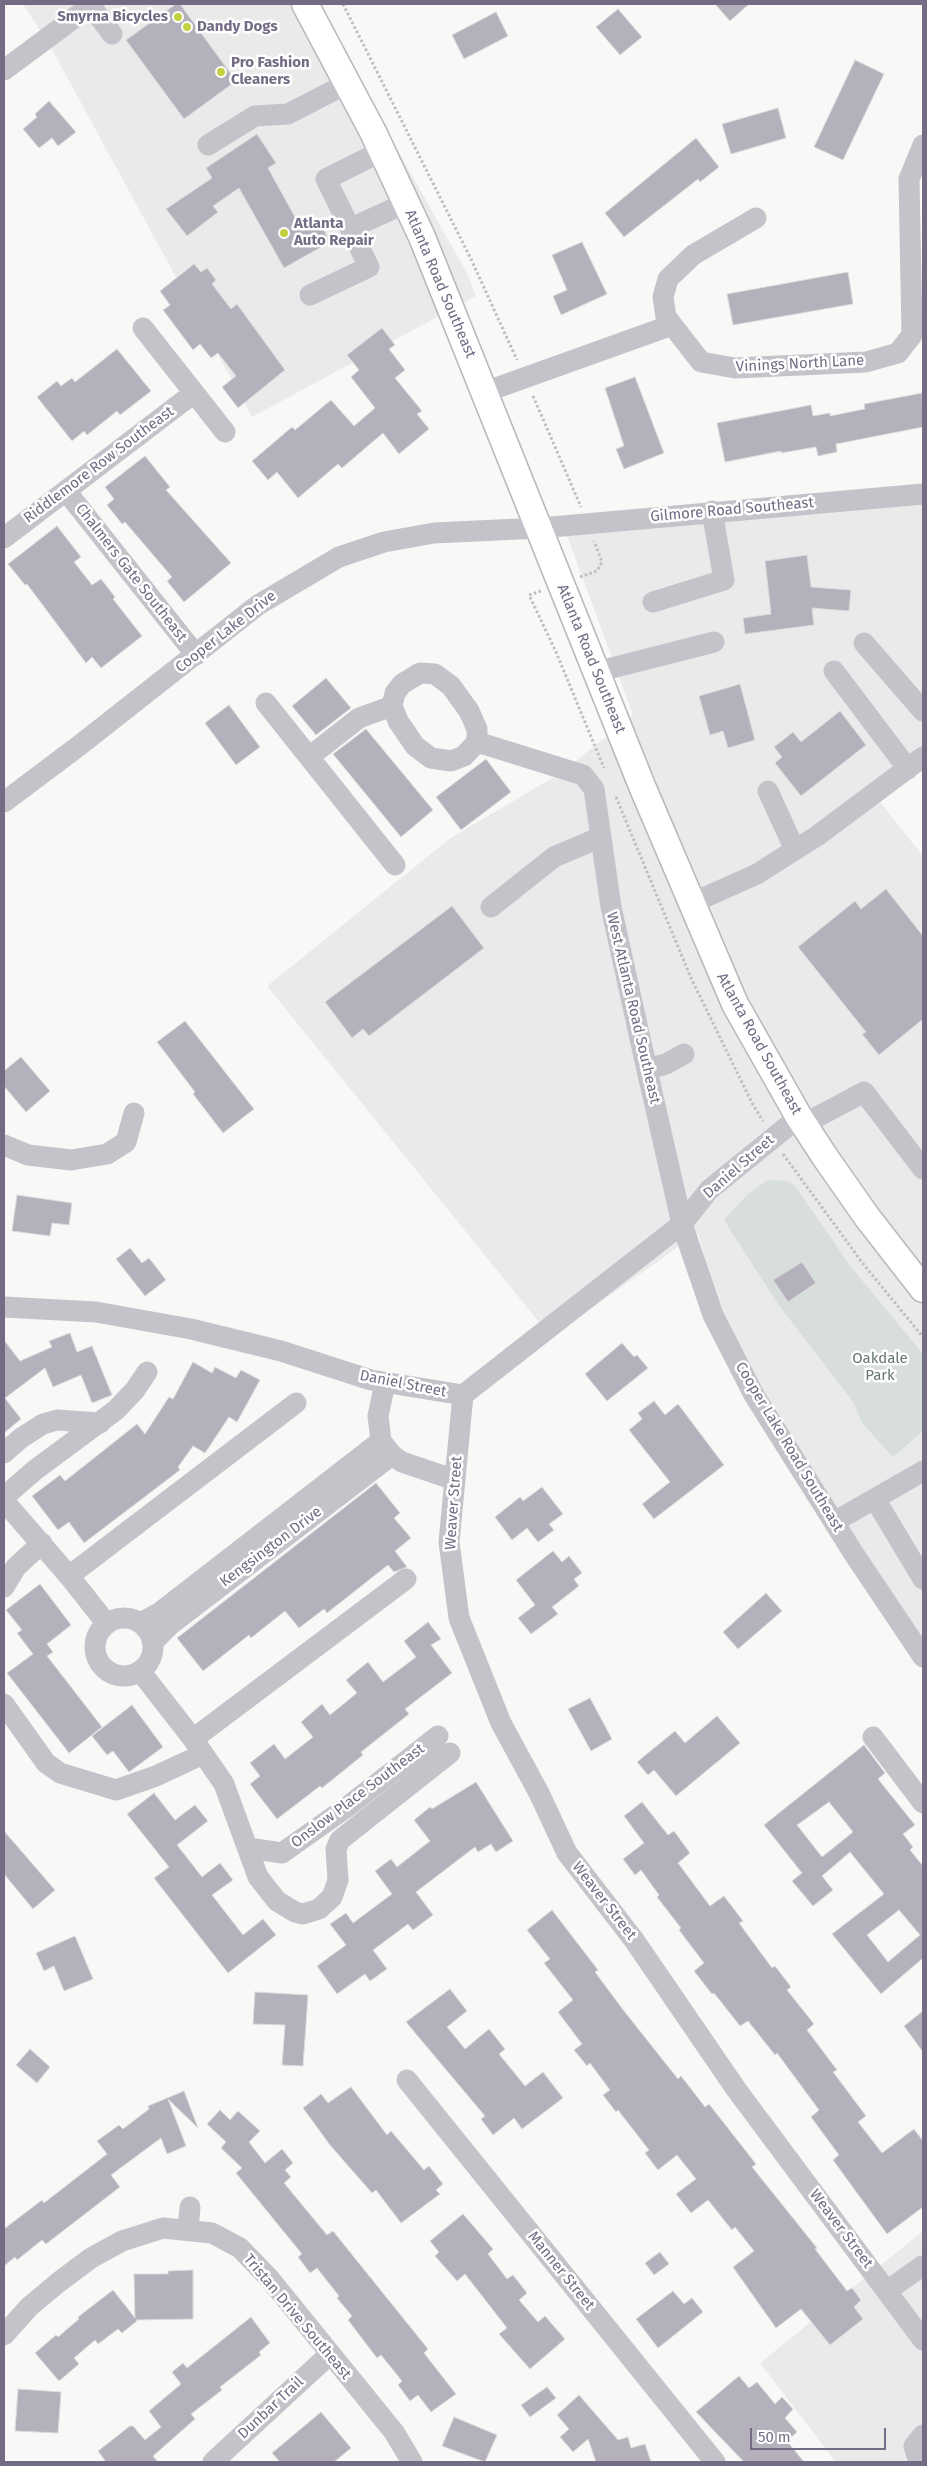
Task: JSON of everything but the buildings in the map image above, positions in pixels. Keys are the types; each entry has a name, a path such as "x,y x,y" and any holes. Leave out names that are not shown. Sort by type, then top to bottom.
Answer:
{"main road":[{"name":"Atlanta Road Southeast","path":"305,4 348,83 406,203 486,392 690,904 735,1004 801,1121 867,1217 921,1281"}],"street":[{"path":"4,70 84,7 112,34"},
{"path":"208,145 255,116 288,114 348,83"},
{"name":"Vinings North Lane","path":"756,218 694,255 668,279 663,297 666,317 701,362 735,368 866,362 898,352 912,335 909,179 923,145"},
{"path":"310,295 369,267 326,179 382,151"},
{"path":"351,228 406,203"},
{"path":"486,392 672,325"},
{"path":"143,328 225,432"},
{"name":"Riddlemore Row Southeast","path":"4,538 194,393"},
{"name":"Chalmers Gate Southeast","path":"66,491 196,655"},
{"name":"Gilmore Road Southeast","path":"540,528 712,511 923,494"},
{"path":"653,602 724,580 712,511"},
{"name":"Cooper Lake Drive","path":"4,802 196,655 240,618 264,601 339,557 384,542 434,533 540,528"},
{"path":"596,672 714,642"},
{"path":"864,643 923,711"},
{"path":"690,904 757,874 817,836 916,763 834,671"},
{"path":"420,673 435,674 451,686 469,711 477,730 478,742 464,756 451,761 431,758 415,746 406,736 392,706 395,693 402,684 420,673"},
{"path":"266,703 395,865"},
{"path":"309,757 359,718 392,706"},
{"name":"West Atlanta Road Southeast","path":"478,742 583,775 594,789 611,907 682,1224"},
{"path":"768,791 795,850"},
{"path":"491,907 554,857 601,838"},
{"path":"647,1069 666,1064 684,1054"},
{"name":"Daniel Street","path":"4,1307 96,1312 192,1329 281,1351 371,1380 463,1395 682,1224 708,1190 801,1121 864,1092 923,1169"},
{"path":"4,1145 28,1155 71,1160 107,1154 126,1142 134,1113"},
{"name":"Cooper Lake Road Southeast","path":"682,1224 710,1306 754,1395 834,1522 923,1657"},
{"path":"107,1624 70,1576 4,1499 42,1465 100,1423 135,1390 147,1372"},
{"path":"385,1383 378,1416 386,1448 416,1468 455,1480"},
{"name":"Weaver Street","path":"463,1395 448,1542 459,1618 501,1723 539,1793 567,1853 634,1940 736,2089 923,2340"},
{"path":"70,1576 296,1403"},
{"path":"4,1454 20,1438 43,1424 64,1420 100,1423"},
{"name":"Kengsington Drive","path":"141,1623 167,1607 386,1448"},
{"name":"Kengsington Drive","path":"153,1642 170,1625 386,1448"},
{"path":"834,1522 923,1471"},
{"path":"875,1500 922,1575"},
{"path":"4,1587 16,1567 42,1543"},
{"path":"4,1704 46,1763 60,1773 116,1790 156,1776 198,1746 406,1579"},
{"path":"126,1618 141,1623 149,1632 153,1642 152,1656 146,1668 135,1675 119,1676 112,1674 98,1662 95,1644 99,1631 107,1624 118,1619 126,1618"},
{"name":"Onslow Place Southeast","path":"140,1671 198,1746 224,1784 258,1877 277,1901 303,1914 319,1909 332,1897 338,1880 336,1849 340,1840 455,1758 434,1731 340,1812 282,1853 248,1848"},
{"path":"873,1738 923,1803"},
{"name":"Manner Street","path":"407,2080 715,2462"},
{"path":"188,2230 190,2207"},
{"name":"Tristan Drive Southeast","path":"4,2335 29,2306 91,2258 143,2233 163,2228 212,2233 240,2248 269,2278 329,2355 394,2432 412,2462"},
{"path":"887,2291 922,2266"},
{"name":"Dunbar Trail","path":"213,2462 329,2355"},
{"path":"919,2462 914,2446 923,2435"}],"path":[{"path":"796,1174 864,1265 923,1338"}],"shaded area":[{"path":"23,4 307,4 366,94 467,273 476,296 252,417 49,44"},
{"path":"923,488 923,753 868,787 923,856 923,1642 729,1346 698,1233 551,1337 267,986 452,837 561,773 633,715 565,530"},
{"path":"923,2231 923,2462 836,2462 760,2363"}],"green space":[{"name":"Oakdale Park","path":"768,1180 787,1181 795,1186 851,1267 923,1354 923,1431 893,1457 862,1423 854,1403 778,1304 724,1220 748,1194"}],"place":[{"name":"Smyrna Bicycles","path":"178,17"},
{"name":"Dandy Dogs","path":"187,27"},
{"name":"Pro Fashion Cleaners","path":"221,72"},
{"name":"Atlanta Auto Repair","path":"284,233"}]}
